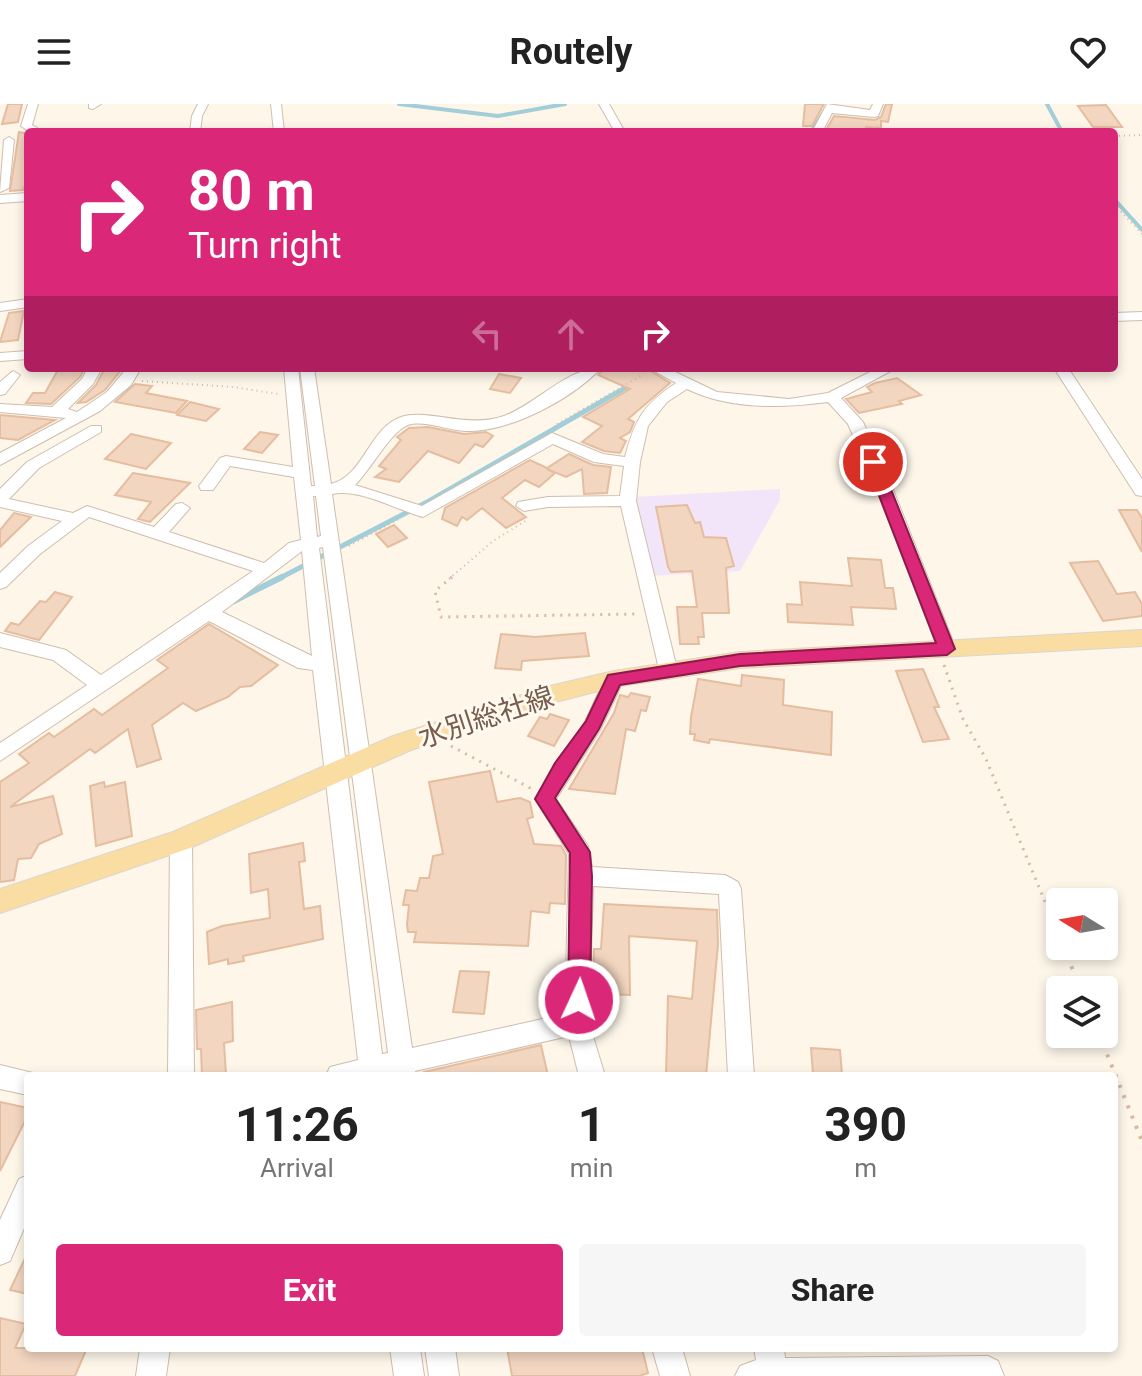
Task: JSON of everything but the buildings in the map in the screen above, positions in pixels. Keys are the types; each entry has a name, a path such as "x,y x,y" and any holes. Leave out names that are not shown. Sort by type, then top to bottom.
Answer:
{"main road":[{"name":"水別総社線","path":"0,901 181,840 402,743 536,700 614,679 740,660 1142,638"}],"street":[{"path":"30,128 26,126 33,104"},
{"path":"196,128 203,104"},
{"path":"263,104 266,128"},
{"path":"276,104 279,128"},
{"path":"604,104 618,128"},
{"path":"819,128 831,107 874,114 878,104"},
{"path":"0,188 3,188 4,160 9,140"},
{"path":"0,199 24,197"},
{"path":"0,308 24,304"},
{"path":"1118,317 1142,316"},
{"path":"0,357 24,355"},
{"path":"56,412 88,381 93,372"},
{"path":"291,372 302,473 314,491"},
{"path":"307,372 314,491 361,762 402,1069"},
{"path":"341,487 404,421 478,426 501,423 528,411 588,372"},
{"path":"667,372 684,384 714,396 739,401 814,402 832,397 881,372"},
{"path":"1064,372 1142,491"},
{"path":"0,391 13,375"},
{"path":"9,455 124,387 134,375"},
{"path":"668,669 628,501 632,462 641,425 649,412 684,384"},
{"path":"832,397 855,422 882,482 942,649"},
{"path":"0,408 56,412 76,417"},
{"path":"76,519 0,500 33,465 96,429"},
{"path":"314,491 341,487 423,512 552,438 600,459 632,462"},
{"path":"9,455 33,465"},
{"path":"207,486 226,461 302,473"},
{"path":"524,506 548,502 628,501"},
{"path":"157,534 182,508"},
{"path":"0,583 34,550 87,511 265,569"},
{"path":"0,753 99,684 212,614 295,547 324,550"},
{"path":"324,550 323,663 371,1072 402,1069 577,1023"},
{"path":"212,614 305,663 323,663"},
{"path":"0,640 59,655 99,684"},
{"path":"591,1072 577,1023 582,876 580,852 545,799 562,768 593,725 614,679"},
{"path":"181,840 181,1072"},
{"path":"582,876 725,885 730,889 741,1072"},
{"path":"0,1077 24,1082"},
{"path":"0,1251 24,1197"},
{"path":"151,1376 154,1352"},
{"path":"406,1352 409,1376"},
{"path":"441,1352 444,1376"},
{"path":"668,1352 675,1376"},
{"path":"764,1366 988,1371 989,1376"}],"path":[{"path":"1118,136 1142,135"},
{"path":"1118,208 1142,234"},
{"path":"134,375 294,395"},
{"path":"548,502 529,519 493,541 435,591 441,617 654,614"},
{"path":"324,550 414,509"},
{"path":"942,649 963,719 986,759 1046,903"},
{"path":"444,743 516,779 545,799"},
{"path":"1105,1048 1114,1072"},
{"path":"1118,1081 1142,1141"}],"shaded area":[{"path":"780,489 780,500 740,571 649,576 633,497"}],"waterway":[{"path":"399,104 498,116 565,104"},
{"path":"814,128 829,104"},
{"path":"1047,104 1060,128"},
{"path":"1118,203 1142,230"},
{"path":"278,579 429,501 632,384"},
{"path":"104,405 130,385"},
{"path":"278,579 282,577"},
{"path":"234,601 278,579"}],"route":[{"path":"579,1000 580,852 545,799 562,768 593,725 614,679 740,660 947,649 873,462"}]}
